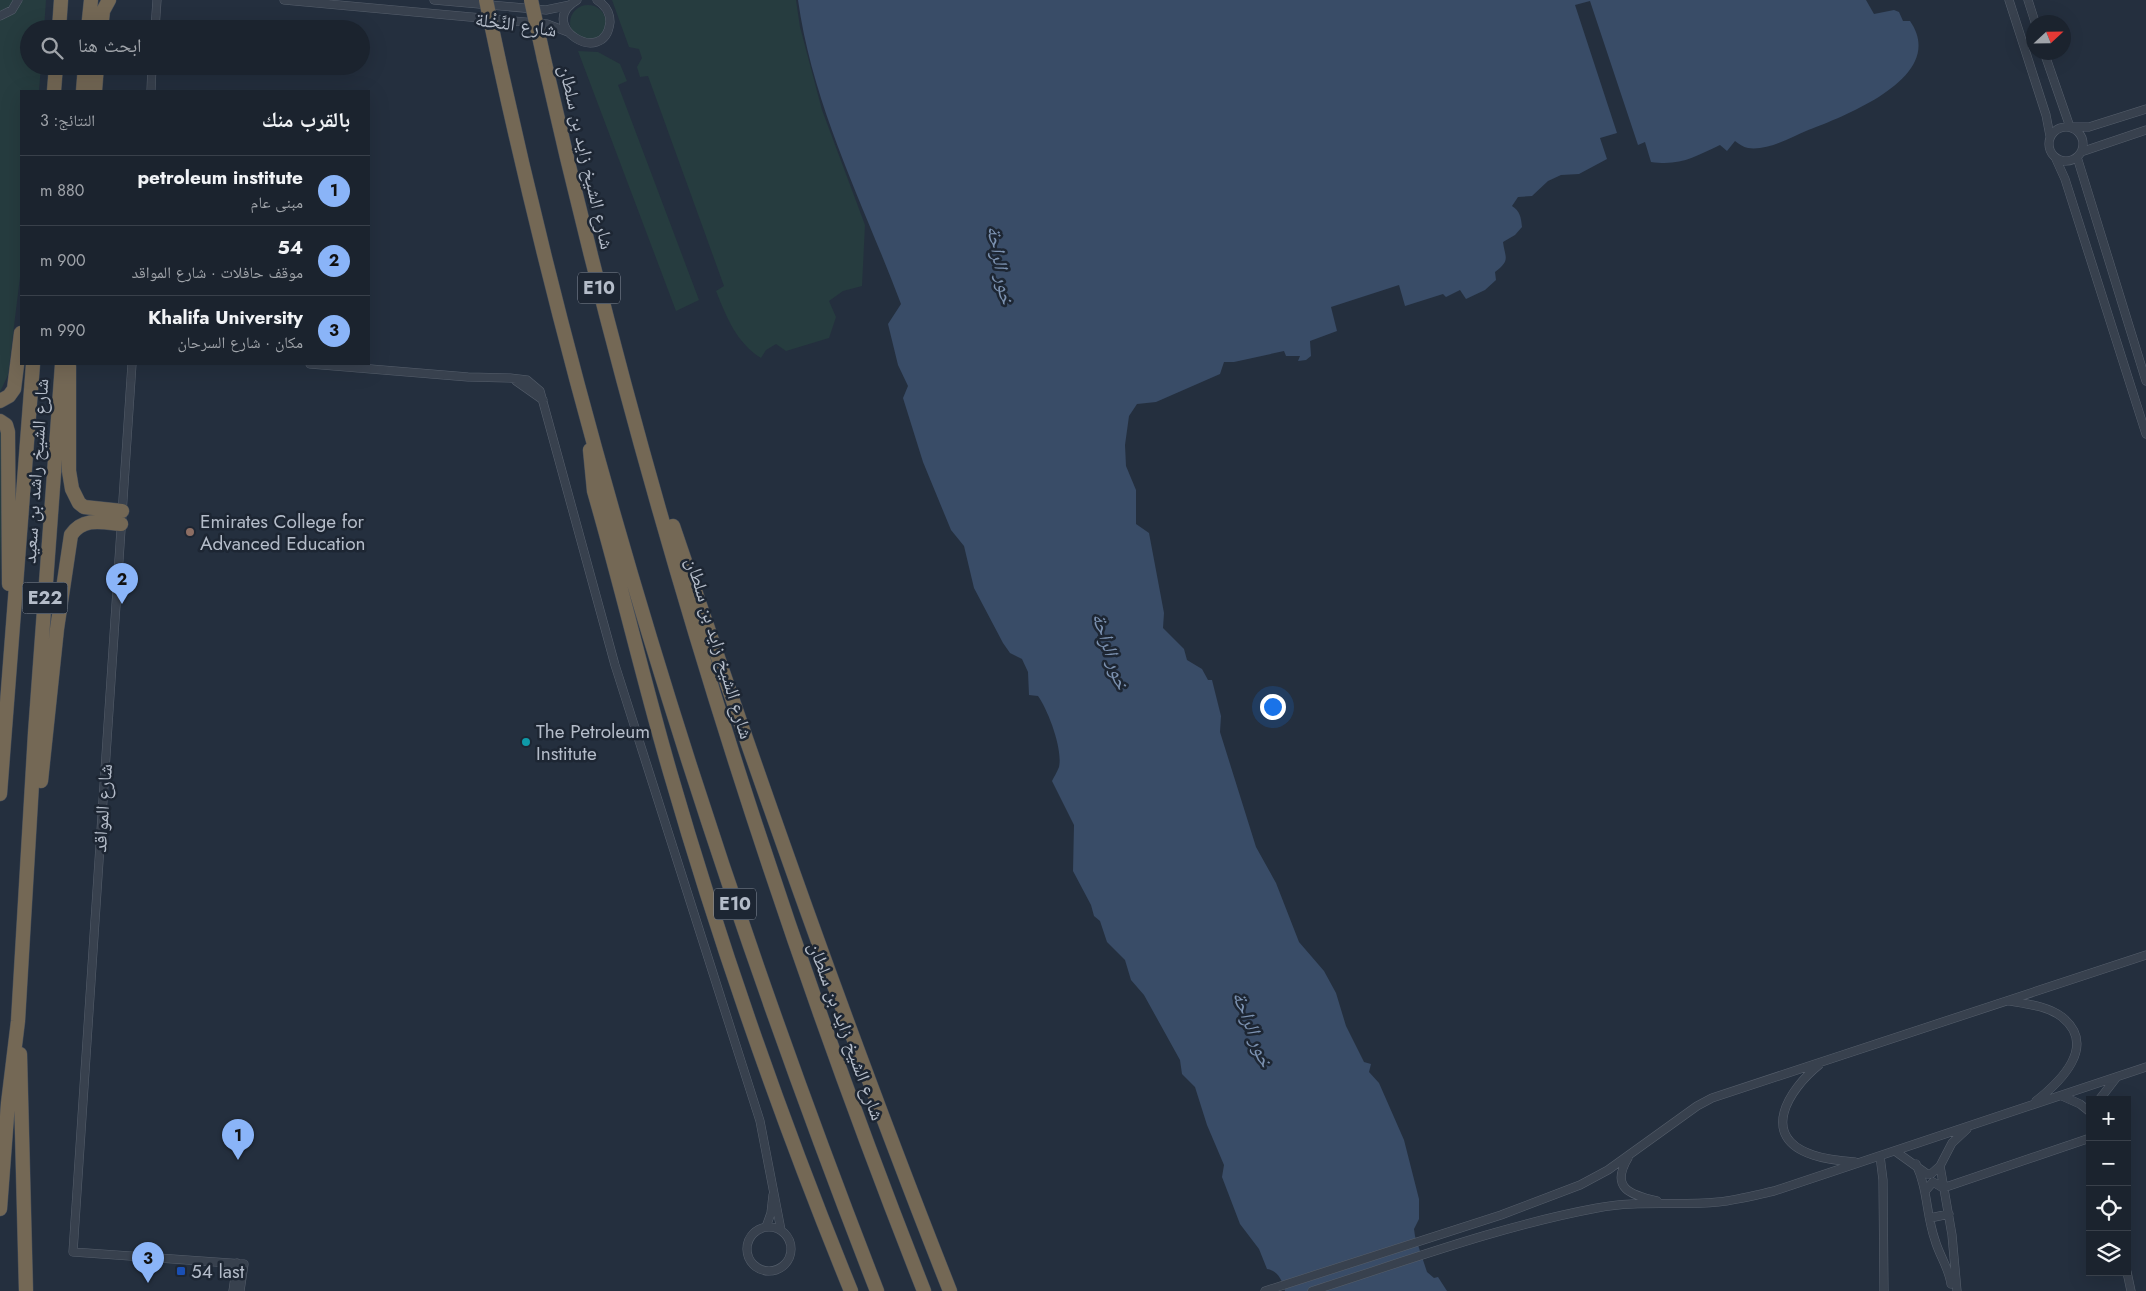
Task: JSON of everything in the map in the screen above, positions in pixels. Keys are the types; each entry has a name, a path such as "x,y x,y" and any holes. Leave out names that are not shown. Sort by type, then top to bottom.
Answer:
{"highway":[{"path":"60,20 61,0"},
{"path":"89,20 91,0"},
{"path":"102,20 103,11 110,0"},
{"name":"E10","path":"486,0 518,149 591,434 670,707 758,972 877,1291"},
{"name":"شارع الشيخ زايد بن سلطان","path":"531,0 591,257 645,453 660,516 764,854 851,1101 924,1291"},
{"path":"54,90 55,75"},
{"path":"83,90 84,75"},
{"path":"95,90 96,75"},
{"path":"0,401 6,399 14,389 20,341"},
{"name":"شارع الشيخ راشد بن سعيد","path":"0,794 33,365"},
{"name":"شارع الشيخ راشد بن سعيد","path":"0,1209 8,1102 18,1022 29,833 62,365"},
{"path":"69,365 69,471 72,489 84,507 122,518"},
{"path":"0,421 6,425 8,432 7,552 12,639"},
{"path":"591,434 590,453 594,491 670,773 741,998 797,1154 851,1291"},
{"path":"645,453 880,1108 950,1291"},
{"path":"29,833 42,773 57,629 71,535 81,525 88,522 122,518"},
{"path":"18,1022 23,1124 26,1291"}],"street":[{"path":"0,22 3,15 12,10 18,0"},
{"path":"156,20 157,0"},
{"name":"شارع النَّخْلة","path":"284,0 547,24 568,32 580,42 596,41 607,31 610,24 607,9"},
{"name":"شارع النَّخْلة","path":"434,0 546,10 570,5"},
{"path":"568,32 564,18 570,5 577,0"},
{"path":"597,0 607,9"},
{"path":"606,0 607,9"},
{"path":"2009,0 2046,116 2050,136 2049,149 2056,158 2065,179 2146,434"},
{"path":"2028,0 2033,15"},
{"path":"2047,60 2070,127 2080,134 2082,139 2079,154 2146,381"},
{"path":"151,90 152,75"},
{"path":"2050,136 2059,128 2089,127 2146,109"},
{"path":"2056,158 2066,161 2079,154 2146,130"},
{"name":"شارع المواقد","path":"132,365 73,1252 240,1264"},
{"path":"323,365 510,378 524,385 544,400 615,665 760,1121 781,1230 789,1239 790,1256 779,1268 766,1270 751,1261 747,1248 753,1234 766,1227 781,1230"},
{"path":"1265,1291 1559,1194 1608,1170 1697,1106 1712,1098 2146,955"},
{"path":"2010,1001 2051,1011 2062,1016 2074,1035 2076,1047 2074,1060 2069,1069 2051,1089 2032,1104"},
{"path":"1823,1062 1802,1080 1785,1105 1782,1117 1784,1127 1793,1143 1811,1155 1858,1163"},
{"path":"1312,1291 1531,1222 1600,1207 1666,1202 1719,1202 1774,1191 2146,1067"},
{"path":"2102,1096 2117,1076"},
{"path":"2062,1096 2086,1109"},
{"path":"1895,1151 1916,1164 1926,1174 1931,1174 1940,1166 1952,1143 1972,1124"},
{"path":"1926,1190 1933,1182 1943,1188 2086,1139"},
{"path":"1630,1154 1621,1169 1620,1178 1624,1188 1631,1194 1666,1202"},
{"path":"1880,1156 1884,1180 1884,1291"},
{"path":"1916,1164 1926,1190 1934,1240 1950,1274 1952,1291"},
{"path":"1940,1166 1949,1214 1957,1291"},
{"path":"766,1227 771,1213 774,1186"},
{"path":"1930,1218 1949,1214"},
{"path":"233,1291 240,1264"},
{"path":"240,1264 240,1291"},
{"path":"2128,1276 2131,1291"}],"green space":[{"path":"0,0 46,0 45,20 20,20 20,75 40,75 39,90 20,90 20,277 8,375 0,392"},
{"path":"612,0 796,0 800,27 822,110 865,225 862,286 843,291 829,301 836,317 829,338 786,351 776,344 766,350 761,358 745,345 733,329 716,291 724,286 648,76 640,77 637,67 642,58 639,49 629,47"},
{"path":"588,5 601,10 606,23 601,36 588,41 575,36 570,23 575,10"},
{"path":"578,51 598,52 620,64 627,81 618,85 699,300 676,311"},
{"path":"0,426 3,434 0,589"}],"water":[{"name":"خور الراحة","path":"798,0 1866,0 1874,14 1894,10 1899,12 1903,21 1910,21 1918,41 1916,60 1904,76 1887,91 1866,104 1770,146 1748,148 1735,141 1727,151 1720,145 1687,160 1662,163 1651,162 1645,142 1638,145 1590,1 1575,5 1617,133 1600,138 1607,159 1579,174 1561,175 1548,181 1532,196 1518,197 1512,206 1520,215 1522,227 1515,235 1503,242 1506,258 1495,272 1496,280 1485,290 1466,299 1460,290 1446,297 1443,294 1405,306 1399,285 1331,307 1337,331 1310,341 1311,356 1306,360 1298,361 1300,356 1286,356 1284,351 1234,362 1224,362 1220,374 1156,402 1137,404 1129,416 1125,445 1126,466 1136,490 1136,524 1149,533 1164,613 1163,628 1184,649 1187,660 1202,669 1208,680 1212,680 1221,716 1220,732 1256,847 1276,883 1299,942 1324,971 1336,993 1346,1026 1364,1062 1371,1064 1369,1072 1379,1083 1404,1140 1419,1199 1419,1219 1414,1229 1415,1236 1427,1272 1434,1278 1438,1277 1447,1291 1285,1291 1279,1277 1267,1269 1259,1249 1240,1224 1222,1177 1224,1165 1207,1125 1195,1087 1182,1074 1180,1060 1144,995 1131,980 1125,960 1107,942 1100,921 1094,916 1091,905 1073,871 1074,825 1052,781 1059,767 1060,759 1057,740 1050,720 1038,696 1029,695 1028,672 1022,659 1010,653 1003,643 974,588 964,546 951,530 923,462 903,398 908,386 898,365 888,324 901,304 827,117 805,40"}],"place":[{"name":"Emirates College for Advanced Education","path":"190,532"},
{"name":"54","path":"122,604"},
{"name":"The Petroleum Institute","path":"526,742"},
{"name":"petroleum institute","path":"238,1160"},
{"name":"54 last","path":"181,1271"},
{"name":"Khalifa University","path":"148,1283"}]}
